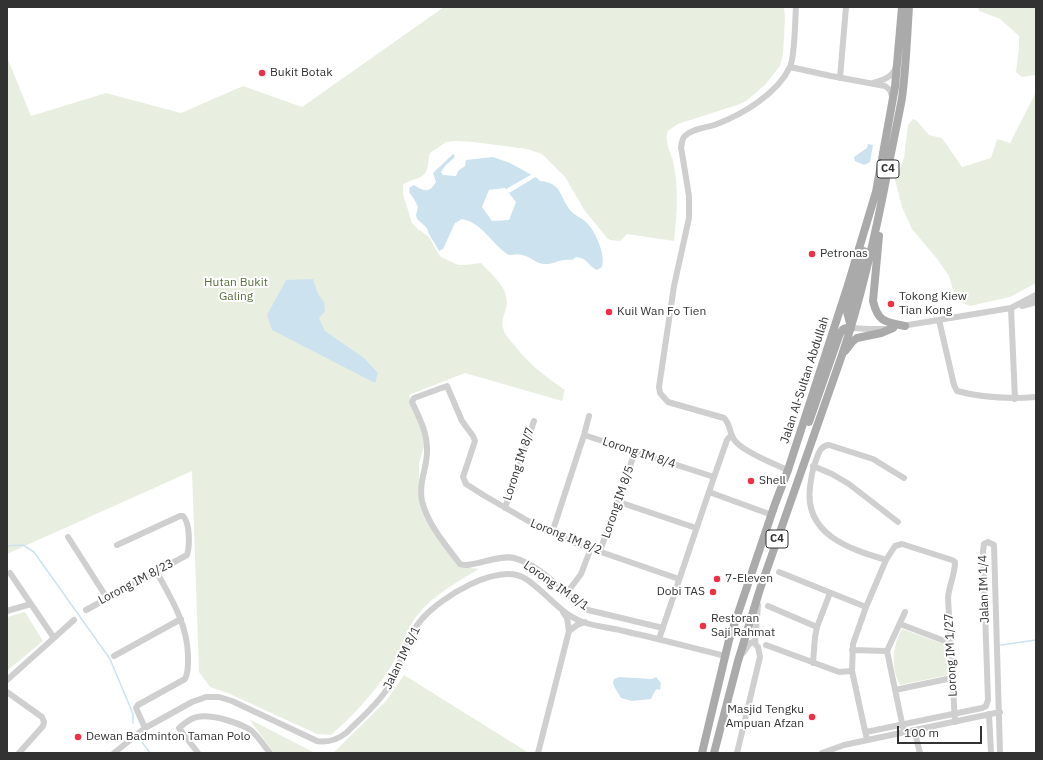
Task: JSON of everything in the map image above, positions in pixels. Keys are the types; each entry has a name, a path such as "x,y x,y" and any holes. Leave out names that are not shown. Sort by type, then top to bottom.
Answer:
{"main road":[{"name":"Jalan Al-Sultan Abdullah","path":"880,191 898,63 902,7"},
{"name":"Jalan Al-Sultan Abdullah","path":"702,753 729,640 788,470 880,191 901,99 909,7"},
{"path":"880,191 873,301 877,315 883,321 905,326"},
{"path":"788,470 807,428 842,329 846,327 851,328 847,312 880,191"},
{"name":"Jalan Al-Sultan Abdullah","path":"714,753 738,661 760,589 851,328"},
{"path":"842,355 857,338 881,333 893,328"}],"street":[{"path":"788,470 772,464 742,448 735,442 731,435 728,422 724,418 668,402 660,393 659,387 674,286 689,218 689,196 681,147 685,136 696,130 716,125 746,111 783,79 790,67 793,56 796,7"},
{"path":"840,78 846,7"},
{"path":"872,83 891,75 898,63"},
{"path":"790,67 840,78 872,83 888,88 893,100"},
{"path":"1012,310 1036,295"},
{"path":"851,328 893,328 1012,310 1036,302"},
{"path":"1012,310 1016,399"},
{"path":"939,320 954,385 957,391 986,397 1016,399 1036,397"},
{"name":"Lorong IM 8/1","path":"473,436 462,421 447,386 414,398 412,402 425,432 428,450 420,485 422,500 431,525 462,566 494,558 514,558 534,567 588,610 663,628"},
{"path":"552,533 589,416"},
{"name":"Lorong IM 8/7","path":"505,508 534,421"},
{"name":"Lorong IM 8/4","path":"584,435 714,477"},
{"path":"659,639 727,440 731,435"},
{"name":"Lorong IM 8/2","path":"473,436 475,441 463,477 466,484 535,526 591,548 679,579"},
{"path":"868,740 852,671 852,650 866,607 886,560 844,545 834,539 821,527 814,517 811,508 809,492 811,475 813,466 821,449 829,445 873,459 904,478"},
{"name":"Lorong IM 8/5","path":"600,551 619,502 635,452"},
{"path":"813,466 832,474 849,484 898,522"},
{"path":"800,471 811,475"},
{"path":"709,492 772,515"},
{"path":"619,502 696,528"},
{"name":"Lorong IM 8/23","path":"86,610 187,555 189,546 186,520 180,516 117,544"},
{"path":"68,537 107,598"},
{"name":"Jalan IM 1/4","path":"866,732 986,706 988,700 983,551 984,544 988,542 994,545 1000,753"},
{"name":"Lorong IM 1/27","path":"886,560 895,546 902,544 955,562 955,570 948,588 955,722"},
{"path":"566,594 581,574 591,548"},
{"path":"145,728 136,708 138,705 185,679 189,671 188,647 185,630 177,608 156,571"},
{"path":"779,572 866,607"},
{"path":"10,573 54,638"},
{"name":"Jalan IM 8/1","path":"114,753 145,728 192,702 206,697 219,697 232,701 308,738 324,742 335,740 346,733 387,689 407,642 422,619 440,603 468,586 493,575 506,574 524,577 572,617 585,622 725,656"},
{"path":"737,753 760,658 758,647 755,644 760,589"},
{"path":"813,663 817,627 830,593"},
{"path":"7,611 30,604"},
{"path":"768,606 817,627"},
{"path":"538,753 569,631 566,618 560,607"},
{"path":"904,732 887,651 905,612"},
{"path":"114,656 181,619"},
{"path":"7,680 74,620"},
{"path":"569,631 577,625 585,622"},
{"path":"900,624 950,642"},
{"path":"738,661 748,644 753,642 755,644"},
{"path":"766,645 839,672 852,671"},
{"path":"852,650 887,651"},
{"path":"895,690 952,678"},
{"path":"7,692 42,716 44,722 43,726 19,753"},
{"path":"822,753 844,745 1000,712"},
{"path":"990,714 991,753"},
{"path":"198,753 179,728 196,717 209,716 221,718 249,729 258,737 270,753"},
{"path":"914,730 920,753"}],"green space":[{"name":"Hutan Bukit Galing","path":"444,7 784,7 785,19 783,55 780,66 765,85 746,101 678,124 668,132 668,148 673,161 677,191 674,241 627,234 620,241 610,240 585,211 565,177 542,154 527,149 474,142 446,142 430,153 427,170 424,175 403,185 403,194 412,223 429,237 441,257 458,265 481,263 494,276 502,286 506,297 507,303 503,325 506,335 520,353 565,390 562,401 465,373 409,395 427,437 419,463 419,493 432,527 462,567 479,569 448,588 426,605 415,618 387,672 365,701 331,735 317,734 230,694 210,687 199,672 192,471 7,554 7,57 31,116 106,93 181,113 243,86 302,107"},
{"path":"978,7 1036,7 1036,75 1022,77 1016,72 1019,36 1000,19 979,11"},
{"path":"1036,92 1036,283 1010,297 970,306 956,300 949,276 938,260 912,229 902,207 895,180 904,158 908,125 913,119 917,121 929,135 942,138 962,167 991,158 997,139 1010,143"},
{"path":"25,612 43,641 7,671 7,617"},
{"path":"902,629 946,645 948,675 900,685 895,671 894,657 896,643"},
{"path":"404,675 529,753 328,753 334,752 386,701"},
{"path":"249,719 315,753 274,753"}],"water":[{"path":"868,144 873,145 870,162 864,165 855,161 854,157 867,148"},
{"path":"453,154 455,156 454,158 441,172 443,175 456,176 458,171 465,166 466,160 493,157 510,163 540,181 553,185 560,192 571,211 583,219 593,231 601,250 603,262 602,267 597,270 584,259 576,257 572,260 563,260 551,264 543,264 525,256 509,255 497,246 476,225 462,219 455,223 443,249 439,251 427,228 417,219 416,215 418,207 409,192 410,187 414,185 423,190 428,190 431,188 436,182 433,173","holes":["505,188 516,202 509,220 492,221 482,207 489,190"]},
{"path":"313,279 318,294 324,302 325,311 319,318 325,331 364,358 378,373 375,383 272,330 267,315 286,280"},
{"path":"619,677 652,679 656,677 661,683 660,690 657,689 655,691 651,699 632,701 621,698 613,683 614,679"}],"pier":[{"path":"534,173 537,176 509,193 506,189"}],"waterway":[{"path":"7,546 23,545 34,552 110,659 133,714 133,723"},
{"path":"1001,645 1036,640"},
{"path":"142,742 150,753"}],"place":[{"name":"Bukit Botak","path":"262,73"},
{"name":"Petronas","path":"812,254"},
{"name":"Tokong Kiew Tian Kong","path":"891,304"},
{"name":"Kuil Wan Fo Tien","path":"609,312"},
{"name":"Shell","path":"751,481"},
{"name":"7-Eleven","path":"717,579"},
{"name":"Dobi TAS","path":"713,592"},
{"name":"Restoran Saji Rahmat","path":"703,626"},
{"name":"Masjid Tengku Ampuan Afzan","path":"812,717"},
{"name":"Dewan Badminton Taman Polo","path":"78,737"}]}
